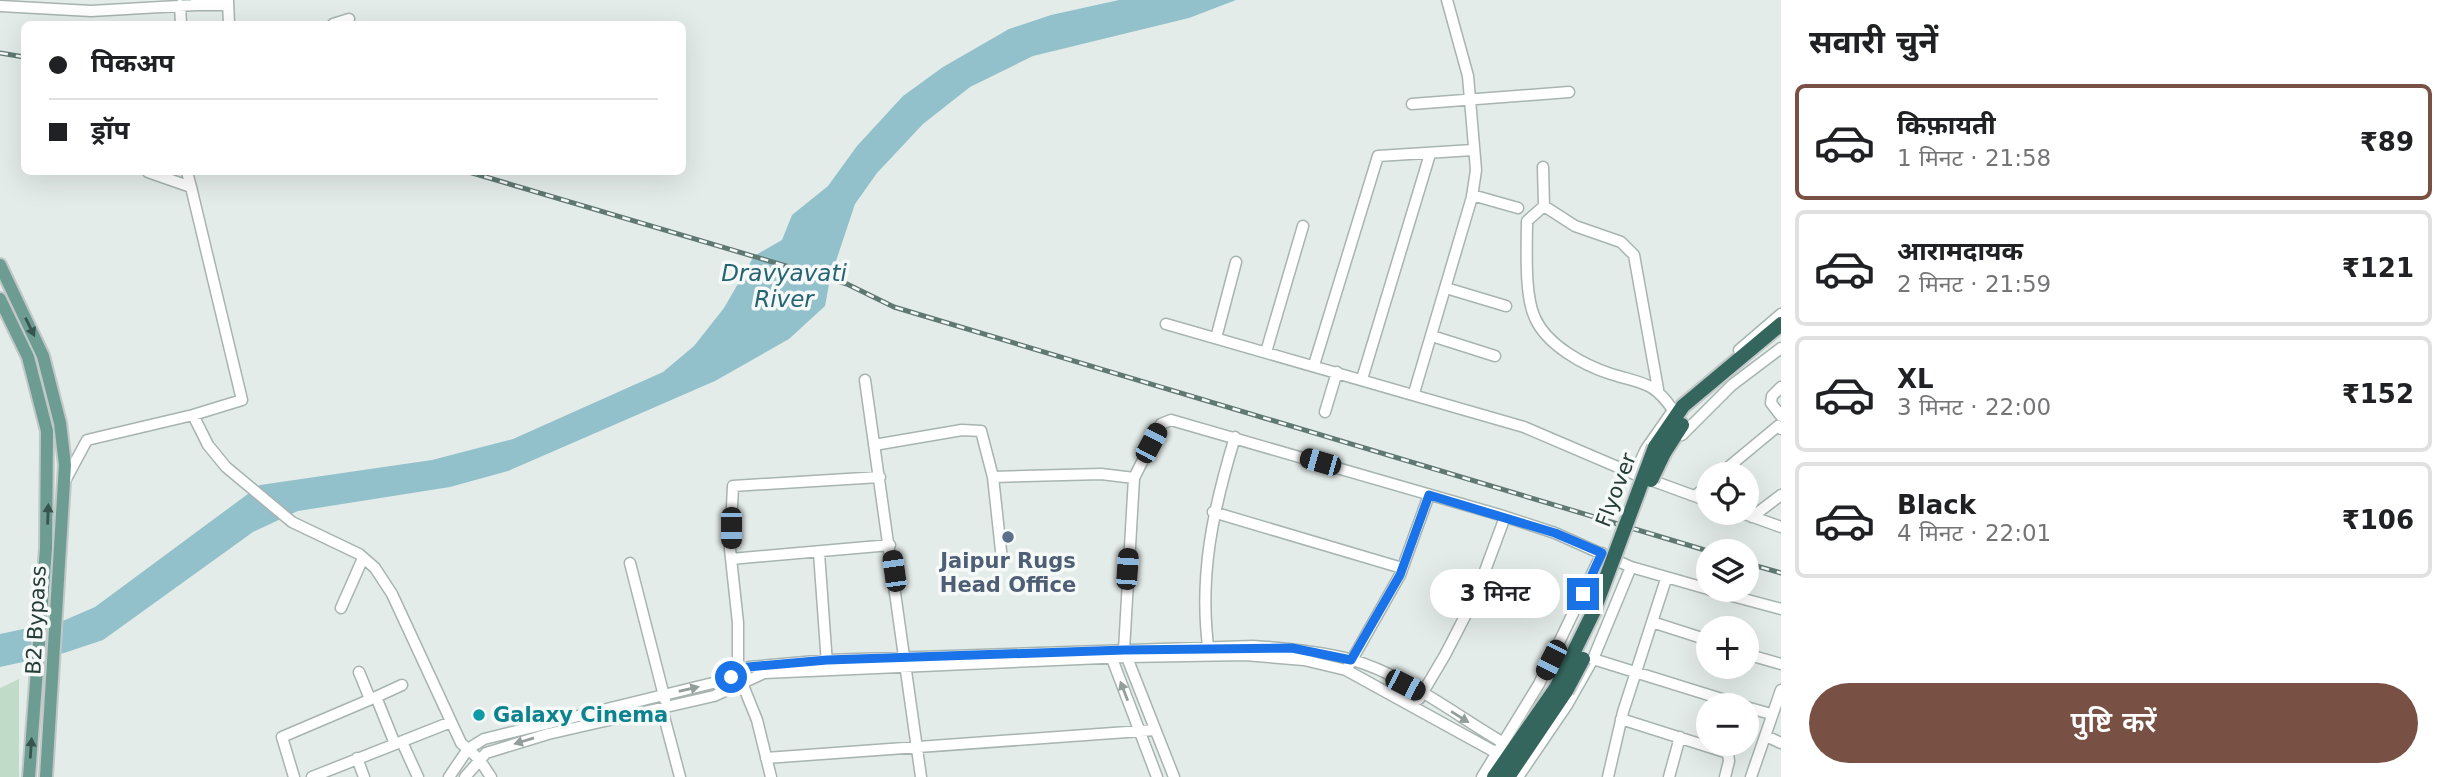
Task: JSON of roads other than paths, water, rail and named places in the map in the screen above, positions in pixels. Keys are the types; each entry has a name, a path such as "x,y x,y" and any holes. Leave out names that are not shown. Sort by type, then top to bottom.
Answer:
{"highway":[{"name":"Flyover","path":"1494,777 1561,690 1594,613 1655,447 1683,406 1781,324"},
{"name":"Flyover","path":"1508,777 1603,615 1664,453 1691,413 1781,335"}],"main road":[{"name":"B2 Bypass","path":"0,265 43,356 60,423 65,465 46,777"},
{"path":"0,299 28,357 47,431 49,468 29,777"}],"street":[{"path":"1414,393 1472,195 1476,170 1468,76 1447,0"},
{"path":"0,6 91,11 228,2 229,21"},
{"path":"180,5 181,21"},
{"path":"343,21 349,19"},
{"path":"1412,104 1569,92"},
{"path":"1314,365 1378,156 1473,150"},
{"path":"1362,379 1430,154"},
{"path":"1543,167 1544,206"},
{"path":"157,175 191,187"},
{"path":"64,483 87,440 236,404 242,394 188,175"},
{"path":"1472,195 1518,208"},
{"path":"1544,206 1527,221 1527,268 1535,317 1559,348 1602,371 1658,389"},
{"path":"1544,206 1575,226 1621,242 1634,256 1658,389 1673,410"},
{"path":"1266,352 1303,226"},
{"path":"1216,338 1236,262"},
{"path":"1446,288 1507,306"},
{"path":"1634,474 1646,448 1673,410 1781,313"},
{"path":"1166,324 1414,393 1524,427 1634,474 1695,496"},
{"path":"1432,336 1495,356"},
{"path":"1656,482 1668,458 1696,418 1781,348"},
{"path":"1325,412 1337,372"},
{"path":"865,380 921,777"},
{"path":"1781,387 1772,396 1771,403 1781,416"},
{"path":"193,415 208,445 226,467 249,483 292,522 363,558 375,568 392,594 461,743 479,759 491,777"},
{"path":"1174,777 1125,654 1134,478 1161,424 1180,421 1505,517 1555,533 1631,567 1696,587"},
{"path":"1734,462 1778,426 1781,429"},
{"path":"874,445 962,430 981,431 993,477 1002,560"},
{"path":"1209,652 1206,556 1213,512 1235,437"},
{"path":"1646,448 1668,458"},
{"path":"993,477 1101,474 1134,478"},
{"path":"771,777 757,720 739,677 731,559 733,486 880,477"},
{"path":"1349,665 1402,568 1429,495"},
{"path":"1759,508 1781,495"},
{"path":"1213,512 1402,568"},
{"path":"1415,706 1446,655 1476,595 1505,517"},
{"path":"1759,519 1781,527"},
{"path":"731,559 890,545"},
{"path":"819,553 827,664"},
{"path":"1482,777 1539,684 1602,553"},
{"path":"341,608 363,558"},
{"path":"630,563 664,695 664,708 680,777"},
{"path":"1518,777 1567,705 1593,659 1631,567"},
{"path":"1608,777 1621,719 1666,579"},
{"path":"1754,602 1781,609"},
{"path":"1652,622 1696,636"},
{"path":"449,777 468,749 484,739 739,677 827,664 905,661 1209,652 1349,665 1422,694 1502,742"},
{"path":"1111,655 1157,777"},
{"path":"1759,658 1781,664"},
{"path":"1593,659 1701,693"},
{"path":"1349,665 1495,752"},
{"path":"359,672 418,777"},
{"path":"465,777 486,753 548,734 713,696 739,677"},
{"path":"294,777 282,737 401,685"},
{"path":"1754,776 1781,690"},
{"path":"1759,711 1771,715"},
{"path":"1621,719 1727,753 1729,761 1725,777"},
{"path":"312,777 450,722"},
{"path":"766,758 1155,730"},
{"path":"1766,736 1781,743"},
{"path":"1669,777 1680,737"},
{"path":"357,758 364,777"}],"water":[{"name":"Dravyavati River","path":"1119,0 1236,0 1189,18 1033,56 970,87 923,124 877,173 855,204 830,279 825,306 789,339 715,381 508,471 450,487 298,511 253,532 103,640 64,653 0,667 0,634 65,620 95,607 260,485 432,460 513,439 663,372 694,346 724,308 754,256 782,240 792,215 828,186 857,146 903,96 943,67 1009,29 1051,15"}],"railway":[{"path":"0,53 21,56"},
{"path":"479,175 847,284 894,307 1696,547"},
{"path":"1759,567 1781,573"}],"place":[{"name":"Jaipur Rugs Head Office","path":"1008,537"},
{"name":"Galaxy Cinema","path":"479,715"}]}
